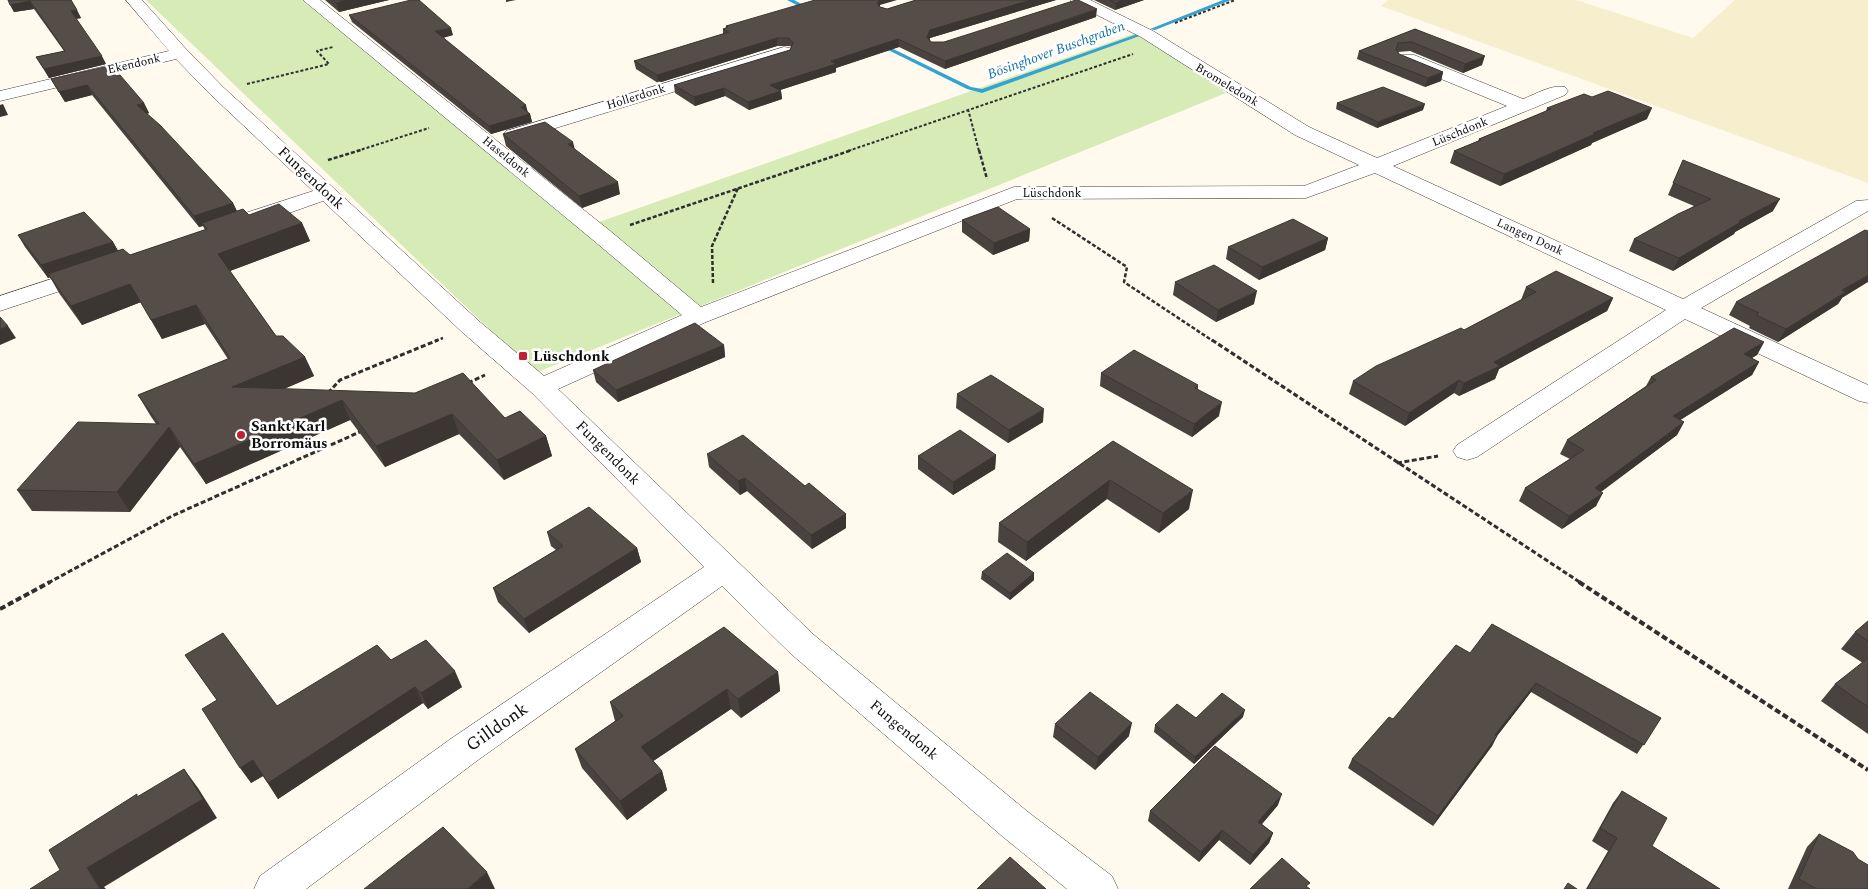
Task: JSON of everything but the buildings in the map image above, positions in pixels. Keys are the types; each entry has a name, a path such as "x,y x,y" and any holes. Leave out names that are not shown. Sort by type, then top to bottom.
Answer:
{"street":[{"name":"Fungendonk","path":"134,0 180,53 217,91 471,327 541,387 802,644 1016,824 1098,889"},
{"name":"Haseldonk","path":"311,0 345,17 361,41 601,235 706,314"},
{"name":"Bromeledonk","path":"1059,6 1078,0 1147,34 1302,131 1378,166"},
{"name":"Hollerdonk","path":"488,143 784,52"},
{"name":"Ekendonk","path":"0,96 180,53"},
{"path":"1403,57 1524,106"},
{"name":"Lüschdonk","path":"541,387 706,314 1014,193 1306,192 1378,166 1559,92"},
{"name":"Langen Donk","path":"1378,166 1868,395"},
{"path":"226,227 327,193"},
{"path":"1467,451 1683,309 1863,206"},
{"path":"0,304 107,267"},
{"name":"Gilldonk","path":"274,889 465,749 724,569"}],"path":[{"path":"1147,34 1235,0"},
{"path":"217,91 329,64 317,51 361,41"},
{"path":"601,235 1161,44"},
{"path":"968,109 986,174"},
{"path":"301,168 457,119"},
{"path":"706,314 712,246 739,187"},
{"path":"1014,193 1127,267 1124,282 1397,463 1868,770"},
{"path":"322,398 340,380 471,327"},
{"path":"459,387 513,363"},
{"path":"0,609 172,516 369,427"},
{"path":"1397,463 1467,451"}],"shaded area":[{"path":"1388,0 1576,0 1693,38 1735,0 1868,0 1868,183 1381,6"}],"green space":[{"path":"146,0 302,0 582,228 1139,32 1226,93 535,373"}],"waterway":[{"name":"Bösinghover Buschgraben","path":"790,0 810,10"},
{"name":"Bösinghover Buschgraben","path":"1153,29 1228,0"},
{"name":"Bösinghover Buschgraben","path":"879,44 969,88 982,91 1142,34"}],"place":[{"name":"Lüschdonk","path":"523,356"},
{"name":"Sankt Karl Borromäus","path":"241,435"}]}
